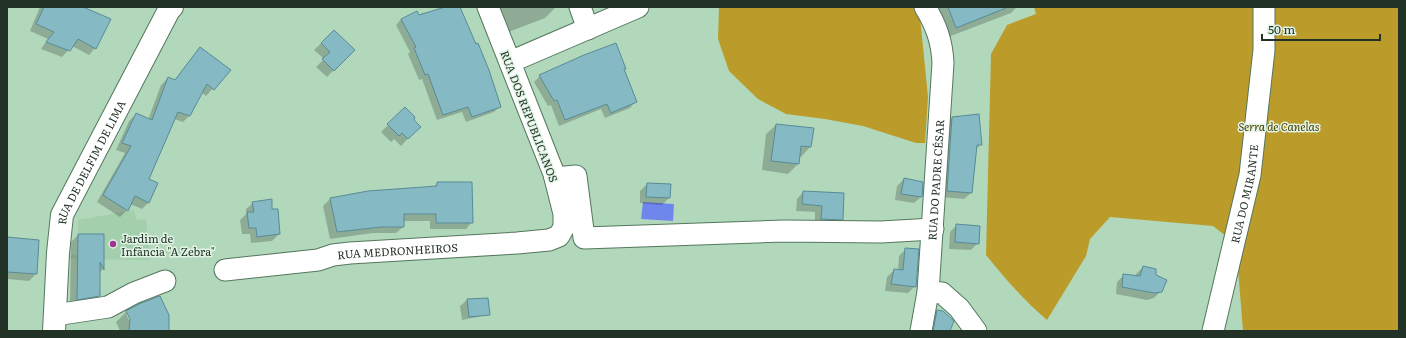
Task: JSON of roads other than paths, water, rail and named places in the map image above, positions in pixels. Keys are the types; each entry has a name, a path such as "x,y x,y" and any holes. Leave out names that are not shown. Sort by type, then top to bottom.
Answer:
{"main road":[{"name":"RUA DE DELFIM DE LIMA","path":"54,323 58,252 62,215 169,8"}],"street":[{"name":"RUA DOS REPUBLICANOS","path":"488,7 555,178 564,214 564,227"},
{"path":"580,7 588,28"},
{"path":"510,62 638,7"},
{"name":"RUA DO PADRE CÉSAR","path":"921,331 928,292 944,63 937,28 925,7"},
{"name":"RUA DO MIRANTE","path":"1213,331 1250,175 1264,50 1264,7"},
{"path":"555,178 576,176 584,238 784,231 881,232 933,229"},
{"name":"RUA MEDRONHEIROS","path":"225,270 318,260 333,255 350,252 550,240 559,236 564,227"},
{"path":"54,323 108,307 134,294 165,282"},
{"path":"928,292 942,293 959,308 976,331"}],"water":[{"path":"643,202 674,204 673,221 641,219"}],"place":[{"name":"Jardim de Infãncia \"A Zebra\"","path":"113,244"}],"park label":[{"name":"Serra de Canelas","path":"1279,126"}]}
